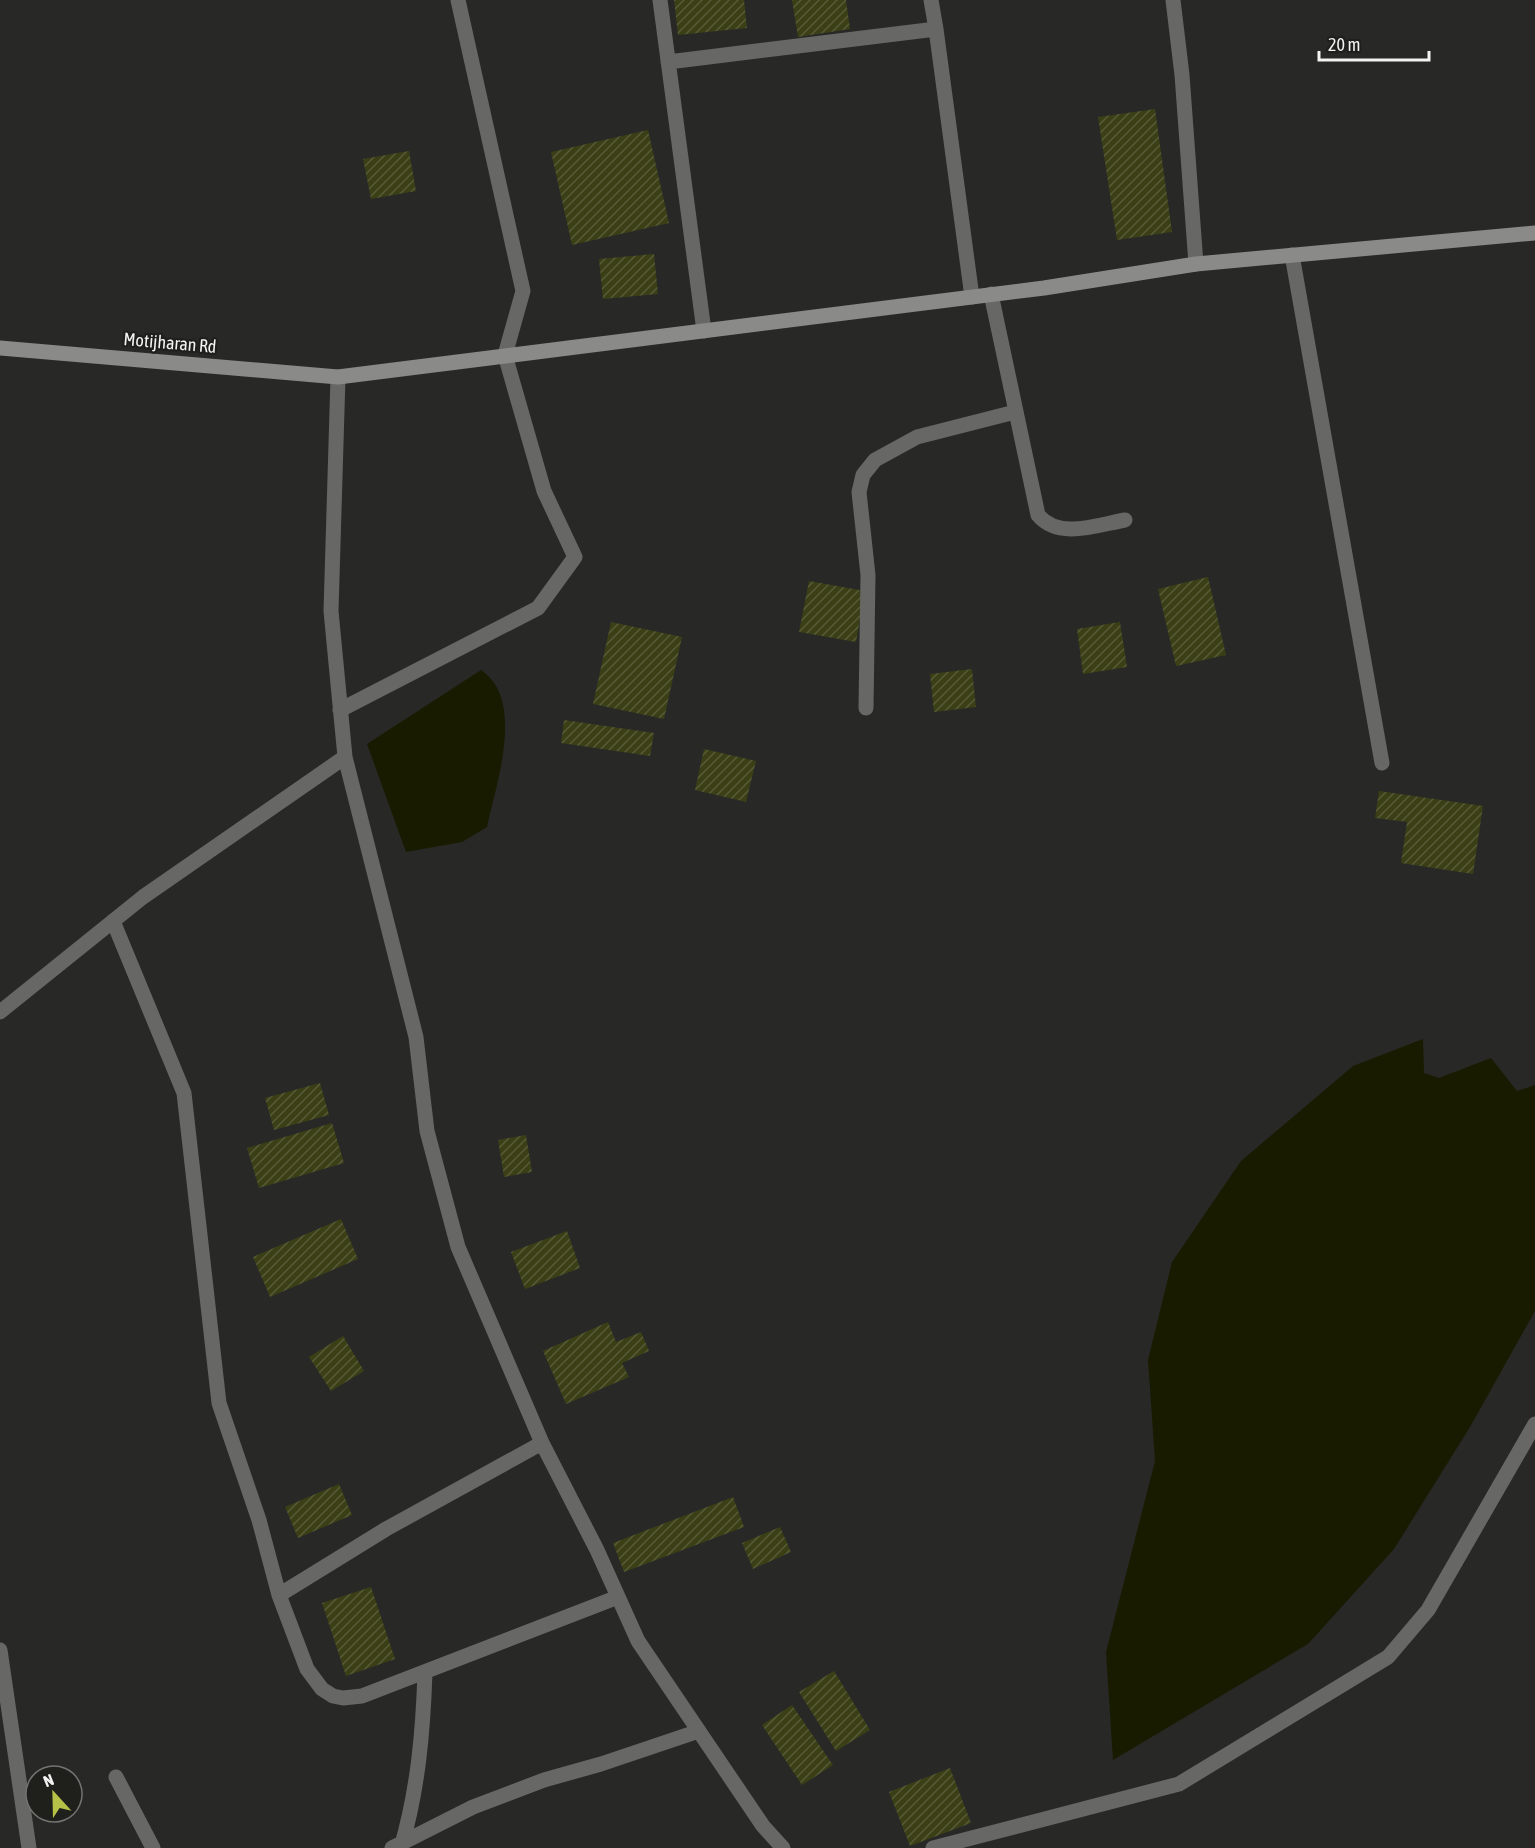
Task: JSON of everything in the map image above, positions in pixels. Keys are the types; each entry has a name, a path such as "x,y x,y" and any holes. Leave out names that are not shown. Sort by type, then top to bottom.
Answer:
{"main road":[{"name":"Motijharan Rd","path":"0,348 338,377 972,297 1196,264 1535,233"}],"street":[{"path":"340,710 538,608 575,557 543,491 505,355 523,291 458,0"},
{"path":"660,0 704,331"},
{"path":"931,0 972,297"},
{"path":"1173,0 1182,75 1196,264"},
{"path":"668,62 936,29"},
{"path":"1292,255 1382,763"},
{"path":"992,294 1035,506 1045,523 1066,530 1125,520"},
{"path":"338,377 331,611 345,757 416,1037 427,1131 458,1247 542,1443 638,1641 763,1826 783,1848"},
{"path":"866,708 868,574 859,492 863,475 874,460 917,436 1015,412"},
{"path":"0,1011 143,897 345,757"},
{"path":"113,921 184,1093 219,1402 259,1520 279,1595 307,1669 322,1689 333,1696 343,1698 362,1696 618,1597"},
{"path":"933,1848 1179,1784 1388,1657 1428,1610 1535,1424"},
{"path":"279,1595 386,1529 542,1443"},
{"path":"0,1650 29,1848"},
{"path":"398,1847 416,1791 422,1746 425,1672"},
{"path":"398,1847 473,1807 544,1780 601,1764 699,1731"},
{"path":"116,1777 153,1848"}],"shaded area":[{"path":"481,670 495,684 502,701 505,722 501,766 487,827 462,842 406,852 367,744"},
{"path":"1423,1039 1424,1073 1439,1078 1491,1058 1517,1091 1535,1085 1535,1311 1470,1427 1394,1549 1308,1644 1113,1760 1106,1652 1155,1461 1148,1360 1172,1262 1241,1161 1353,1066"}],"building":[{"path":"674,0 744,0 747,28 678,35"},
{"path":"792,0 846,0 850,29 798,37"},
{"path":"1155,109 1172,232 1117,240 1098,117"},
{"path":"648,130 669,223 572,245 551,152"},
{"path":"409,151 416,191 371,199 363,159"},
{"path":"654,254 658,294 603,299 599,259"},
{"path":"1208,577 1226,655 1176,666 1158,589"},
{"path":"809,581 865,591 856,642 799,632"},
{"path":"611,622 682,637 664,719 593,704"},
{"path":"1120,622 1127,667 1083,674 1077,629"},
{"path":"972,669 976,707 934,712 930,674"},
{"path":"564,720 654,733 650,756 561,743"},
{"path":"704,749 756,761 746,802 695,790"},
{"path":"1379,791 1483,806 1473,874 1401,863 1407,822 1375,818"},
{"path":"320,1083 329,1115 274,1130 265,1098"},
{"path":"332,1123 344,1163 259,1188 247,1148"},
{"path":"526,1135 532,1172 504,1177 498,1140"},
{"path":"341,1219 358,1259 270,1297 253,1257"},
{"path":"567,1231 580,1268 525,1289 511,1252"},
{"path":"608,1322 616,1342 641,1332 649,1351 622,1363 629,1377 566,1404 543,1351"},
{"path":"343,1336 364,1371 331,1391 309,1357"},
{"path":"339,1484 352,1515 298,1538 285,1507"},
{"path":"733,1497 744,1527 624,1572 613,1543"},
{"path":"780,1527 791,1552 753,1569 742,1543"},
{"path":"371,1587 395,1659 346,1676 322,1603"},
{"path":"834,1671 870,1730 836,1751 799,1692"},
{"path":"792,1705 833,1765 802,1785 762,1725"},
{"path":"950,1768 971,1823 910,1846 889,1792"}]}
